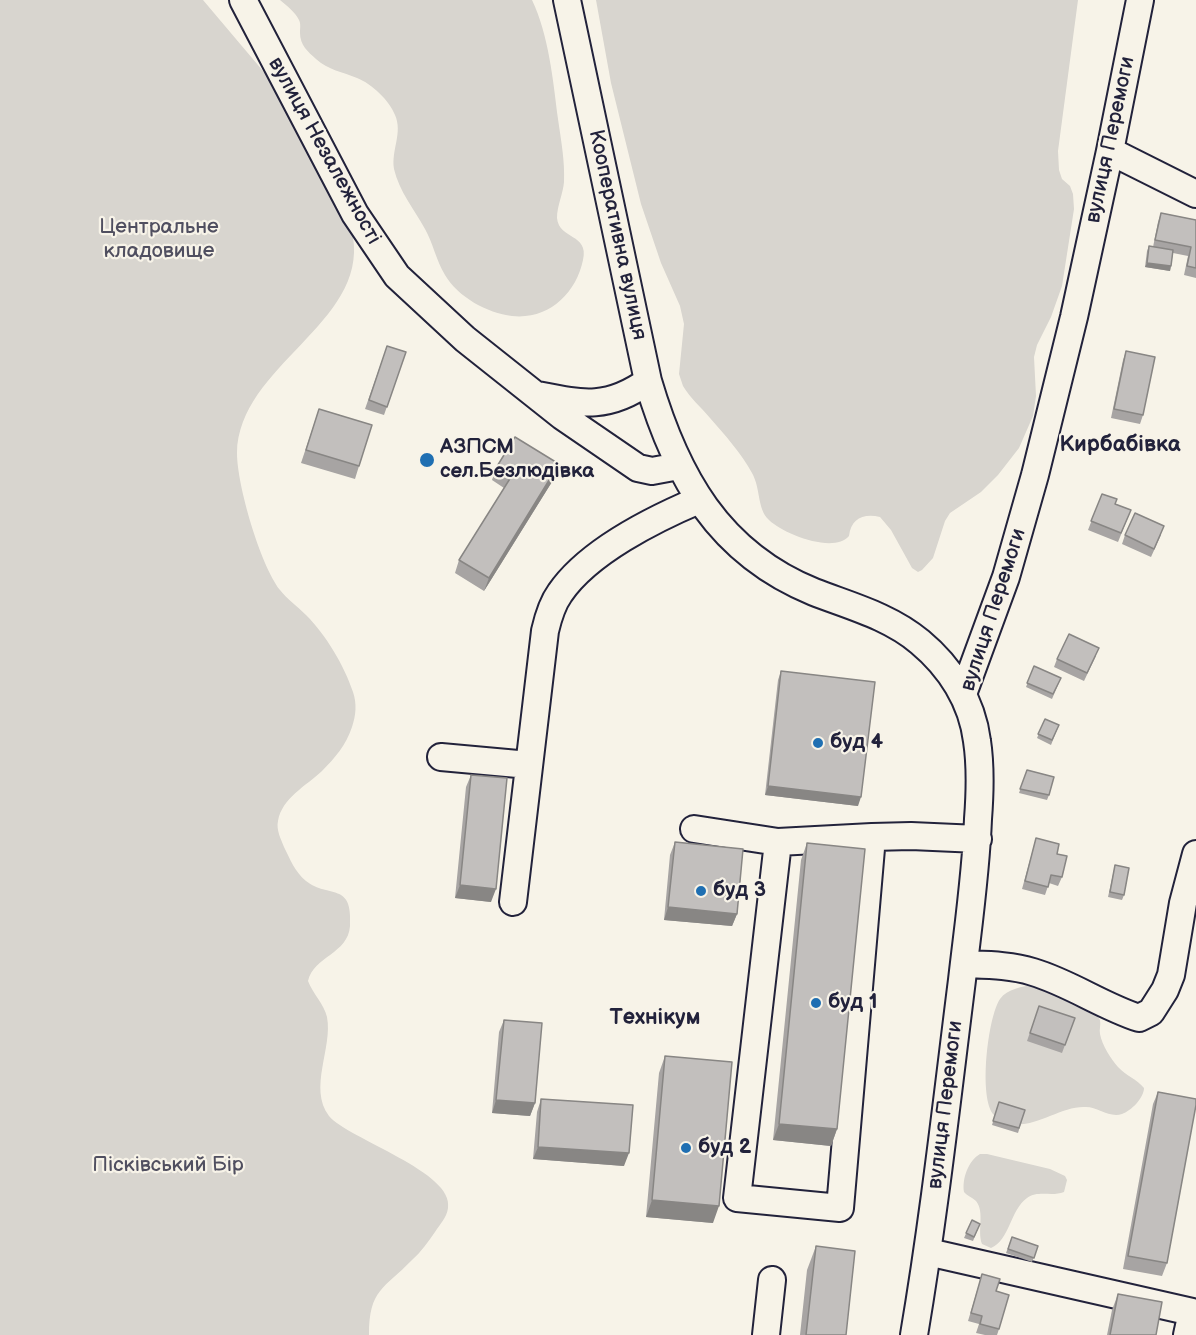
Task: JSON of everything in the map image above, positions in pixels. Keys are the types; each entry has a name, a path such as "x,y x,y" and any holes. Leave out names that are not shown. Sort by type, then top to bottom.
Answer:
{"street":[{"name":"вулиця Незалежності","path":"243,0 355,214 396,276 465,339 534,394 638,468 652,471 680,466"},
{"name":"Кооперативна вулиця","path":"567,0 648,381 658,416 680,466 699,500 733,541 774,572 812,591 887,621 910,634 945,667 963,693"},
{"name":"вулиця Перемоги","path":"914,1335 928,1252 978,839 980,789 977,740 963,693 1000,595 1021,530 1074,317 1140,0"},
{"path":"1110,151 1196,194"},
{"path":"534,394 582,404 617,399 648,381"},
{"path":"513,902 545,631 552,609 560,592 588,563 647,524 699,500"},
{"path":"441,757 529,765"},
{"path":"694,829 778,842 911,836 978,839"},
{"path":"778,842 737,1198 840,1208 872,837"},
{"path":"964,964 1030,971 1068,986 1120,1012 1139,1018 1151,1012 1165,990 1171,975 1183,903 1196,854"},
{"path":"928,1252 1192,1312 1187,1335"},
{"path":"766,1335 772,1280"}],"green space":[{"name":"Пісківський Бір","path":"0,0 203,0 274,84 353,237 352,268 341,295 323,320 258,394 243,422 237,453 245,504 272,578 280,590 313,623 334,651 345,671 355,701 356,709 350,734 336,756 322,771 289,799 280,813 278,824 284,847 299,874 315,886 338,893 348,903 350,912 348,935 337,949 317,966 308,981 327,1017 327,1042 321,1081 323,1105 329,1116 340,1125 418,1169 435,1182 446,1195 448,1208 443,1220 424,1247 386,1284 375,1299 369,1335 0,1335"},
{"path":"280,0 532,0 543,28 550,58 564,166 564,182 557,218 563,230 582,245 584,251 579,272 567,294 548,309 537,314 512,316 483,308 457,290 442,269 428,234 396,177 394,155 398,128 392,109 384,98 368,84 326,66 310,54 301,41 299,20"},
{"path":"596,0 1078,0 1058,151 1059,170 1062,179 1070,186 1074,209 1062,286 1034,357 1036,396 1033,416 1019,448 998,475 981,492 950,513 945,521 933,558 922,570 918,572 912,568 891,530 880,517 868,516 855,521 849,536 842,541 832,543 821,543 797,536 769,520 763,510 755,479 743,458 683,386 679,374 684,324 680,306 661,263 641,204 611,83"},
{"path":"1034,985 1080,1004 1100,1020 1101,1038 1115,1064 1144,1088 1139,1100 1129,1110 1117,1115 1090,1107 1075,1108 1028,1123 1016,1124 1005,1122 994,1115 986,1093 986,1057 996,1008 1000,999 1011,990"},
{"path":"980,1154 1050,1169 1065,1176 1067,1180 1064,1192 1036,1194 1021,1203 1002,1238 991,1248 982,1244 979,1205 964,1192 967,1171 972,1161"}],"building":[{"path":"1161,213 1196,220 1196,268 1187,266 1191,247 1155,240"},
{"path":"1149,246 1173,250 1171,266 1147,263"},
{"path":"387,346 406,352 387,407 369,400"},
{"path":"1126,351 1155,357 1143,415 1114,409"},
{"path":"319,409 372,425 359,466 306,450"},
{"path":"515,437 559,464 489,578 459,560 511,477 496,468"},
{"path":"1102,494 1117,499 1115,504 1131,510 1121,533 1091,521"},
{"path":"1135,513 1164,526 1154,549 1125,535"},
{"path":"1069,634 1099,648 1087,673 1057,659"},
{"path":"1034,666 1061,678 1053,694 1027,683"},
{"name":"буд 4","path":"781,671 875,682 861,797 768,786"},
{"path":"1045,719 1059,725 1052,740 1038,734"},
{"path":"1027,770 1054,777 1049,795 1020,789"},
{"path":"471,775 507,778 496,889 460,885"},
{"path":"1036,838 1059,844 1057,854 1067,856 1062,877 1051,875 1048,887 1025,881"},
{"name":"буд 3","path":"675,842 743,849 737,914 668,907"},
{"name":"буд 1","path":"807,843 865,849 837,1129 779,1124"},
{"path":"1115,865 1129,868 1124,895 1110,892"},
{"path":"1039,1006 1075,1018 1065,1045 1030,1033"},
{"path":"504,1020 542,1023 535,1103 496,1100"},
{"name":"буд 2","path":"665,1056 732,1062 719,1206 652,1200"},
{"path":"1158,1092 1196,1099 1167,1263 1128,1256"},
{"path":"541,1099 633,1105 629,1153 538,1147"},
{"path":"999,1102 1025,1110 1019,1128 993,1121"},
{"path":"972,1220 980,1224 974,1237 966,1233"},
{"path":"1012,1237 1038,1246 1034,1258 1008,1249"},
{"path":"816,1246 855,1251 846,1335 806,1335"},
{"path":"982,1274 1000,1279 996,1291 1009,1295 999,1329 980,1324 982,1316 971,1313"},
{"path":"1118,1294 1162,1302 1156,1335 1110,1335"}],"place":[{"name":"АЗПСМ сел.Безлюдівка","path":"427,460"},
{"name":"буд 4","path":"818,743"},
{"name":"буд 3","path":"701,891"},
{"name":"буд 1","path":"816,1003"},
{"name":"буд 2","path":"686,1148"}],"district":[{"name":"Кирбабівка","path":"1120,445"},
{"name":"Технікум","path":"655,1018"}],"park label":[{"name":"Центральне кладовище","path":"159,240"}]}
